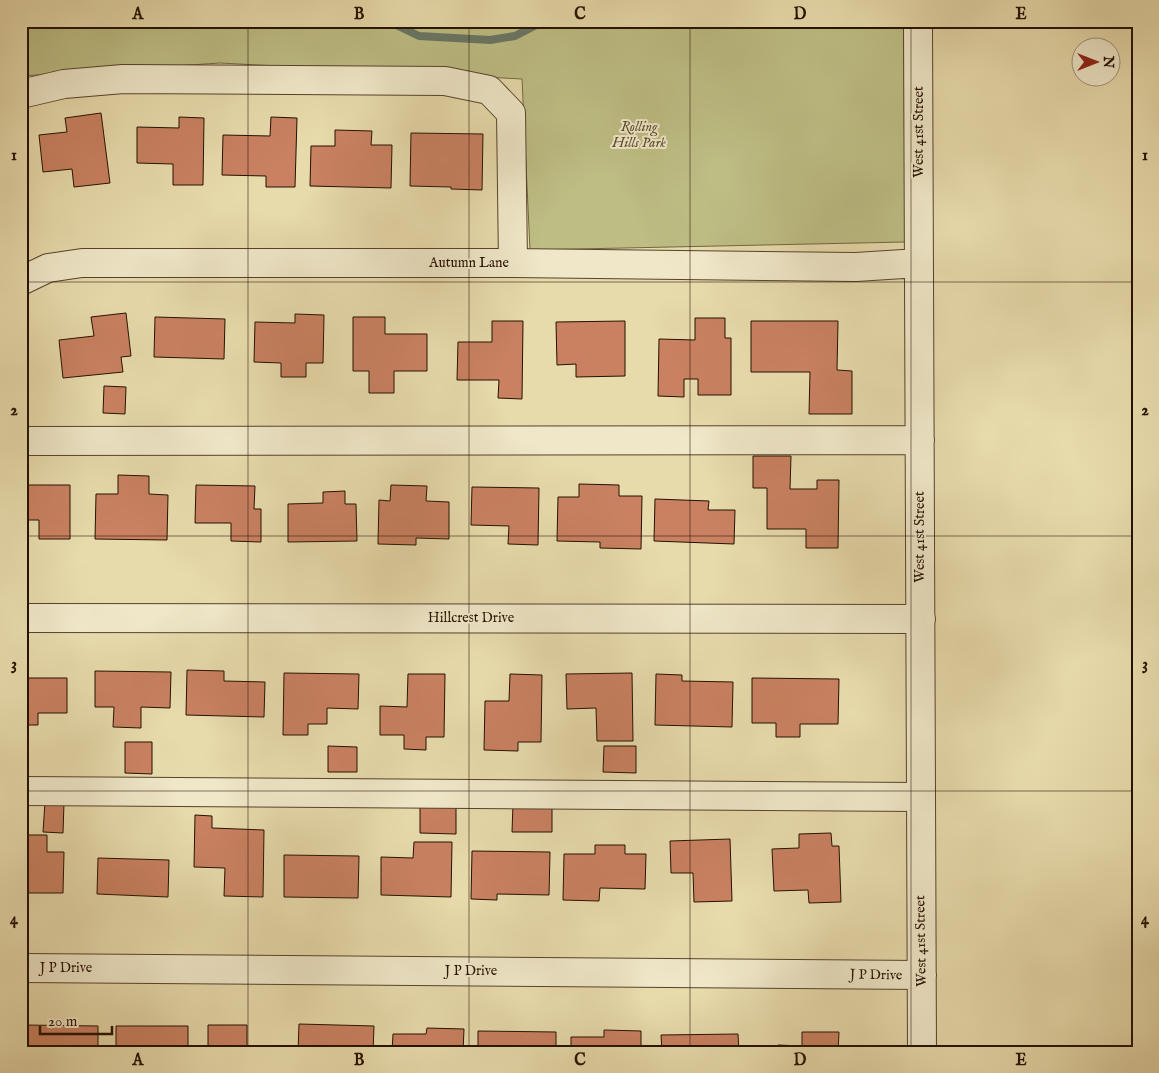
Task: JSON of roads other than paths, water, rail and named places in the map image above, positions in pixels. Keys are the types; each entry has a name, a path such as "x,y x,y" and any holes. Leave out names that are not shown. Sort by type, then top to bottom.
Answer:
{"street":[{"name":"West 41st Street","path":"918,21 922,1052"},
{"path":"21,94 64,84 123,79 445,81 490,90 511,113 513,263"},
{"name":"Autumn Lane","path":"21,281 48,268 82,263 513,263 856,267 919,263"},
{"path":"21,441 920,440"},
{"name":"Hillcrest Drive","path":"21,618 921,619"},
{"path":"21,791 920,797"},
{"name":"J P Drive","path":"21,968 922,975"}],"waterway":[{"path":"392,21 394,24 419,36 490,40 515,36 544,21"}],"park label":[{"name":"Rolling Hills Park","path":"639,136"}]}
